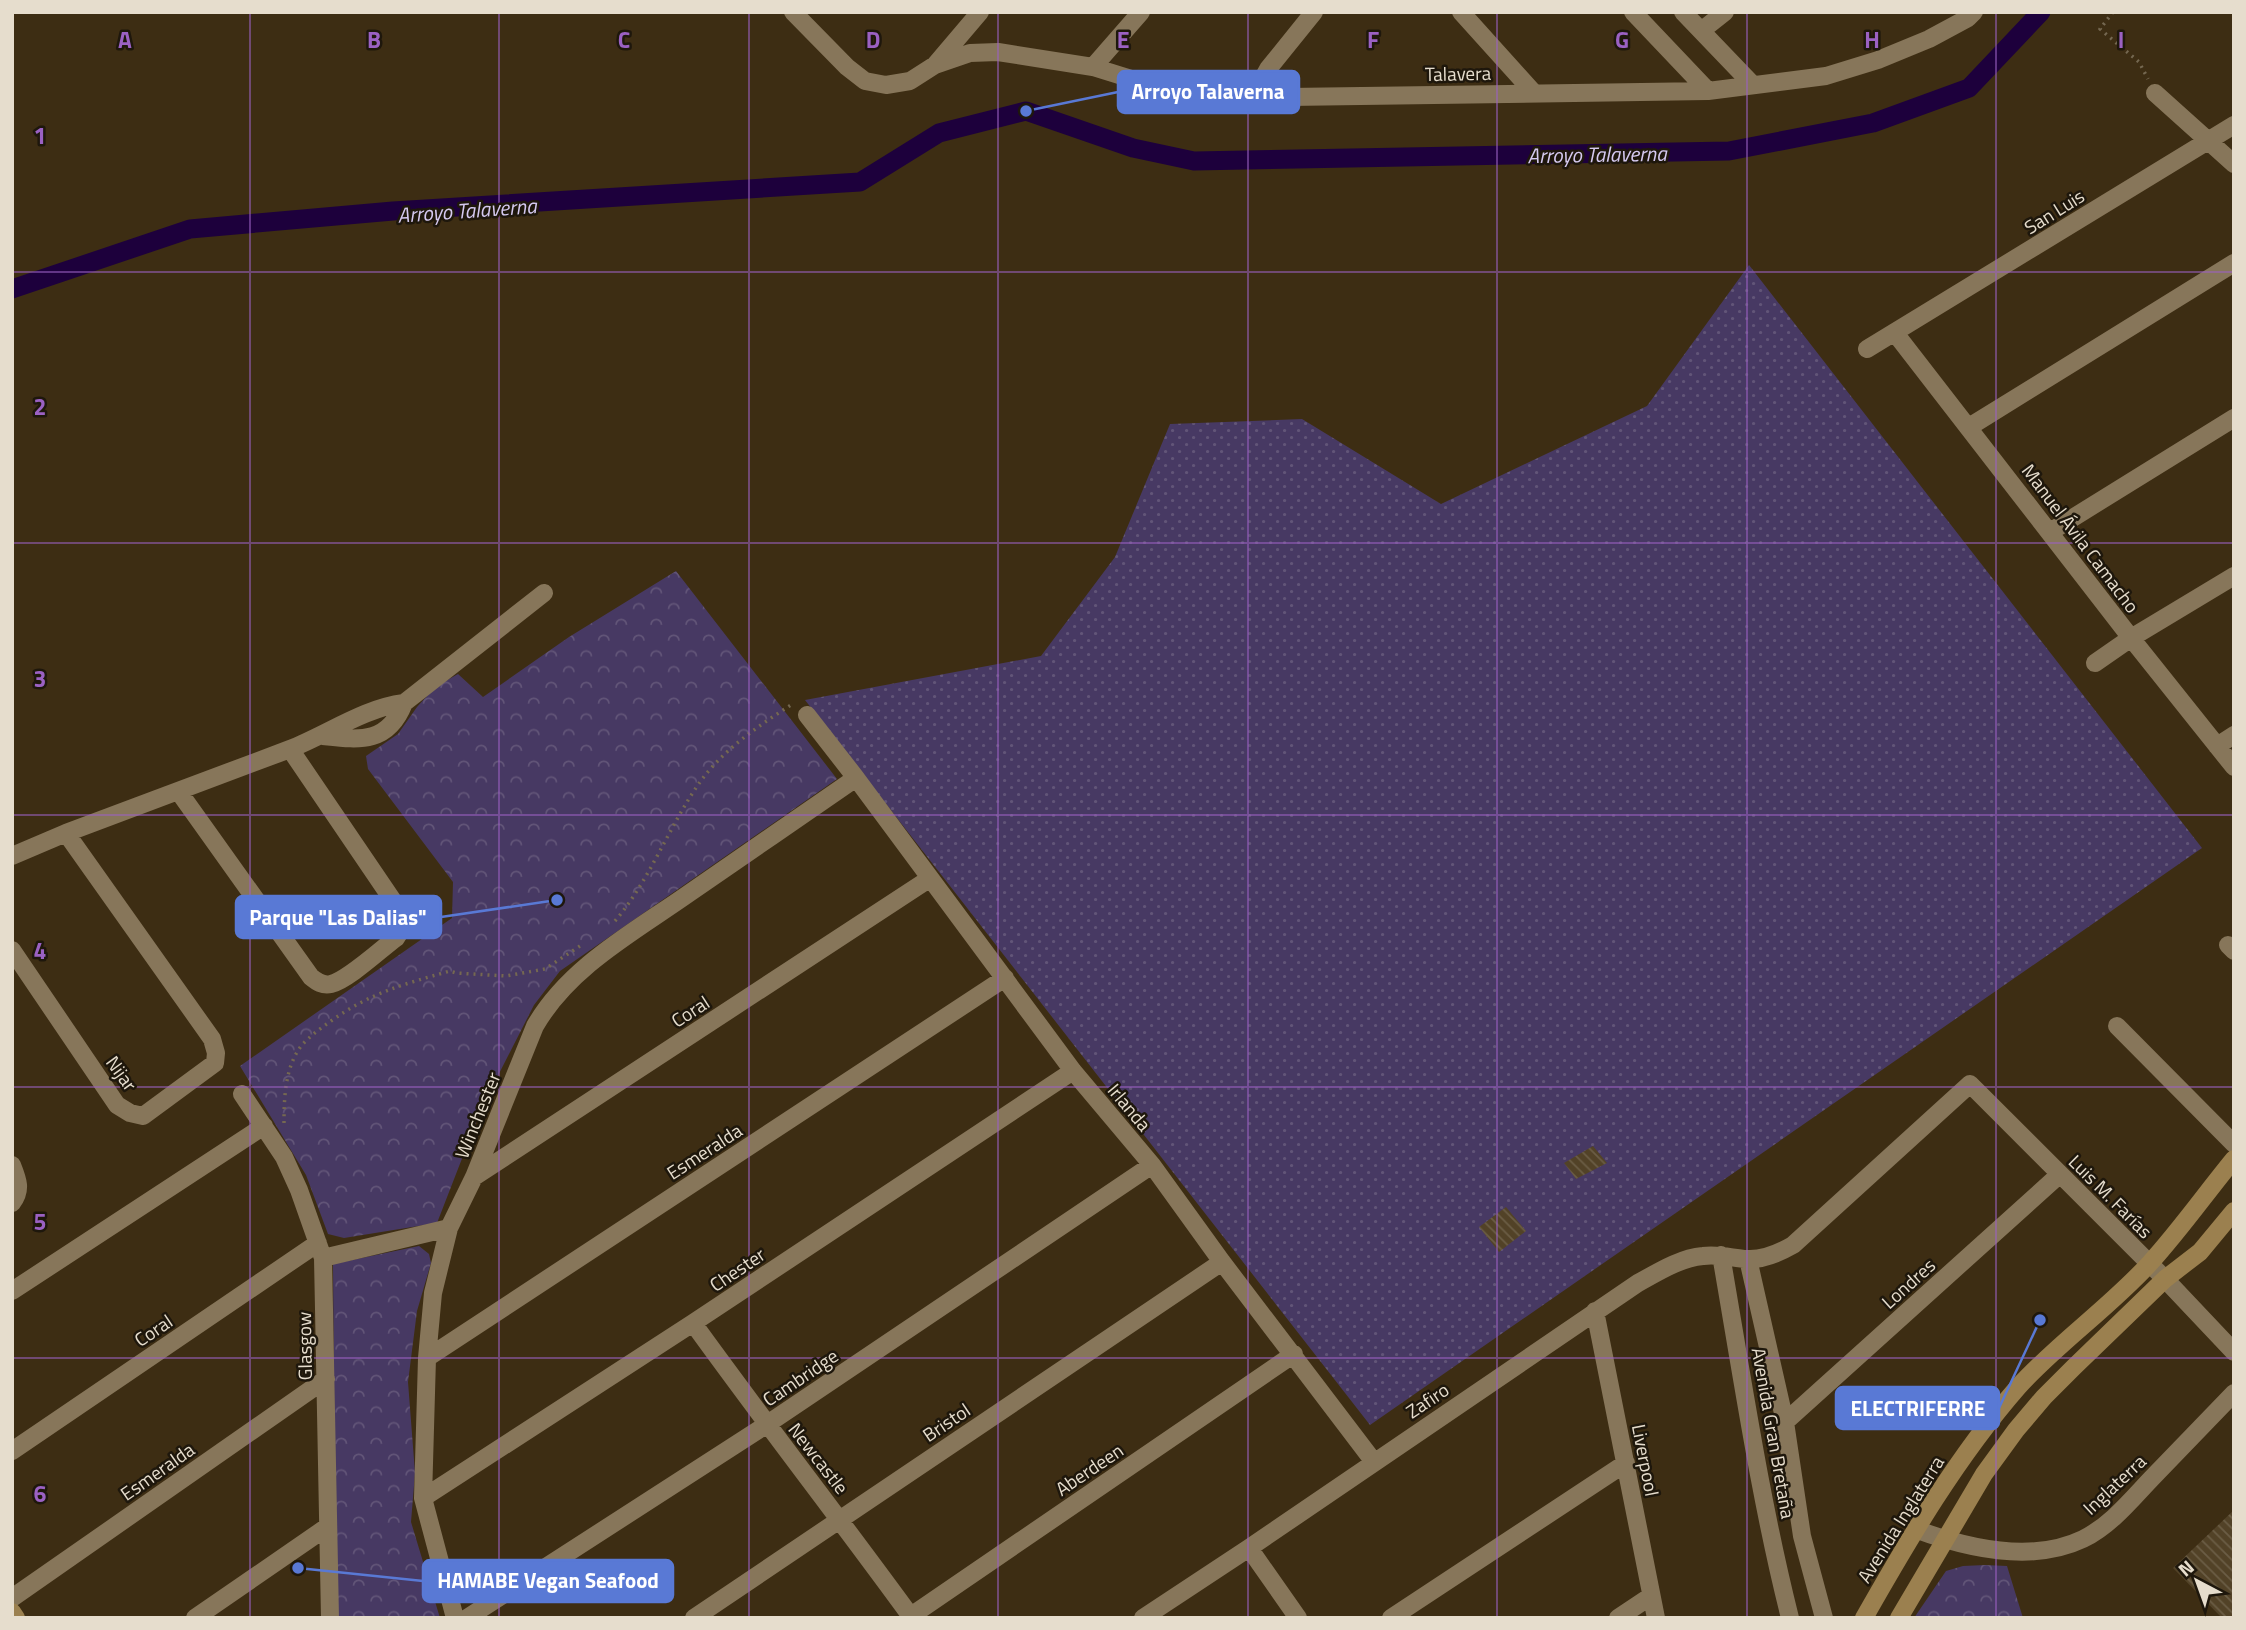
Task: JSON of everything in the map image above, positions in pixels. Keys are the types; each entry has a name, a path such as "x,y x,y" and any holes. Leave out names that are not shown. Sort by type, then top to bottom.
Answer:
{"street":[{"path":"803,16 847,67 865,81 886,85 910,81 935,65 980,12"},
{"path":"1093,67 1142,12"},
{"path":"1252,98 1268,69 1314,12"},
{"path":"1461,12 1534,93"},
{"path":"1633,12 1708,91"},
{"path":"1683,12 1753,85"},
{"path":"1701,32 1725,12"},
{"name":"Talavera","path":"935,65 970,54 998,52 1093,67 1183,95 1252,98 1708,91 1826,76 1878,60 1929,39 1974,12"},
{"path":"2155,93 2234,164"},
{"name":"San Luis","path":"1867,349 2234,124"},
{"path":"1969,427 2234,263"},
{"name":"Manuel Ávila Camacho","path":"1895,333 2234,767"},
{"path":"2050,532 2234,418"},
{"path":"2095,663 2234,576"},
{"path":"12,856 323,736 381,707 404,703 544,593"},
{"name":"Irlanda","path":"807,715 1073,1072 1152,1165 1222,1262 1374,1461"},
{"path":"2217,746 2234,734"},
{"path":"179,792 311,977 319,984 331,984 396,938 403,921 400,911 290,749"},
{"name":"Winchester","path":"455,1618 423,1498 427,1358 433,1293 449,1228 474,1177 535,1026 559,991 609,949 856,778"},
{"name":"Nijar","path":"12,950 117,1105 130,1113 143,1116 215,1063 216,1053 212,1040 66,833"},
{"name":"Coral","path":"474,1177 929,879"},
{"name":"Esmeralda","path":"427,1358 1005,978"},
{"path":"2118,1026 2234,1144"},
{"name":"Chester","path":"423,1498 1073,1072"},
{"name":"Luis M. Farías","path":"1748,1259 1781,1252 1793,1245 1970,1084 2234,1352"},
{"name":"Glasgow","path":"242,1094 284,1157 320,1250 326,1379 330,1618"},
{"path":"12,1291 264,1126"},
{"name":"Avenida Inglaterra","path":"1864,1618 1915,1529 1964,1456 2019,1386 2149,1264 2234,1158"},
{"name":"Cambridge","path":"467,1618 766,1425 1152,1165"},
{"path":"12,1166 19,1182 18,1194 12,1203"},
{"name":"Londres","path":"1786,1422 2059,1175"},
{"path":"1899,1618 1984,1474 2044,1397 2165,1279 2200,1252 2234,1211"},
{"path":"320,1250 449,1228"},
{"name":"Coral","path":"12,1451 320,1250"},
{"name":"Zafiro","path":"1143,1618 1638,1283 1669,1266 1699,1256 1721,1255 1748,1259"},
{"name":"Avenida Gran Bretaña","path":"1721,1255 1759,1473 1790,1618"},
{"name":"Avenida Gran Bretaña","path":"1748,1259 1786,1422 1802,1536 1824,1618"},
{"name":"Bristol","path":"694,1618 1222,1262"},
{"name":"Liverpool","path":"1595,1311 1656,1618"},
{"name":"Newcastle","path":"693,1323 910,1617"},
{"name":"Aberdeen","path":"910,1617 1294,1354"},
{"name":"Esmeralda","path":"12,1598 326,1379"},
{"name":"Inglaterra","path":"1915,1529 1944,1540 2012,1552 2053,1549 2084,1539 2116,1515 2234,1393"},
{"path":"1391,1618 1626,1463"},
{"path":"195,1618 327,1527"},
{"path":"1249,1548 1298,1618"},
{"path":"1618,1618 1651,1596"},
{"path":"12,1612 16,1618"}],"path":[{"path":"2113,12 2100,29 2139,62 2155,93"},
{"path":"610,927 633,897 681,811 711,769 731,748 791,705 807,715"},
{"path":"284,1157 285,1092 296,1056 319,1029 344,1011 370,996 450,971 456,974 506,976 545,969 588,941"}],"green space":[{"path":"1749,265 2202,848 1370,1425 805,700 1041,656 1115,557 1170,424 1302,419 1441,504 1647,406"},
{"path":"676,571 837,779 560,971 534,1005 482,1107 437,1223 344,1238 328,1234 306,1175 240,1066 452,918 453,882 368,769 366,756 398,734 435,687 458,674 483,697 569,637"},
{"path":"419,1246 429,1254 431,1263 417,1311 408,1382 415,1473 411,1522 440,1618 336,1618 333,1264"},
{"path":"1963,1566 2007,1566 2023,1618 1914,1618 1946,1571"}],"building":[{"path":"1593,1146 1607,1163 1576,1179 1564,1163"},
{"path":"1506,1207 1526,1231 1499,1252 1479,1227"},
{"path":"2234,1510 2234,1618 2222,1618 2173,1568"}],"waterway":[{"name":"Arroyo Talaverna","path":"12,289 190,229 393,211 860,182 939,133 1026,111 1133,148 1194,161 1729,151 1873,123 1969,88 2041,12"}],"place":[{"name":"Arroyo Talaverna","path":"1026,111"},
{"name":"Parque \"Las Dalias\"","path":"557,900"},
{"name":"ELECTRIFERRE","path":"2040,1320"},
{"name":"HAMABE Vegan Seafood","path":"298,1568"}]}
